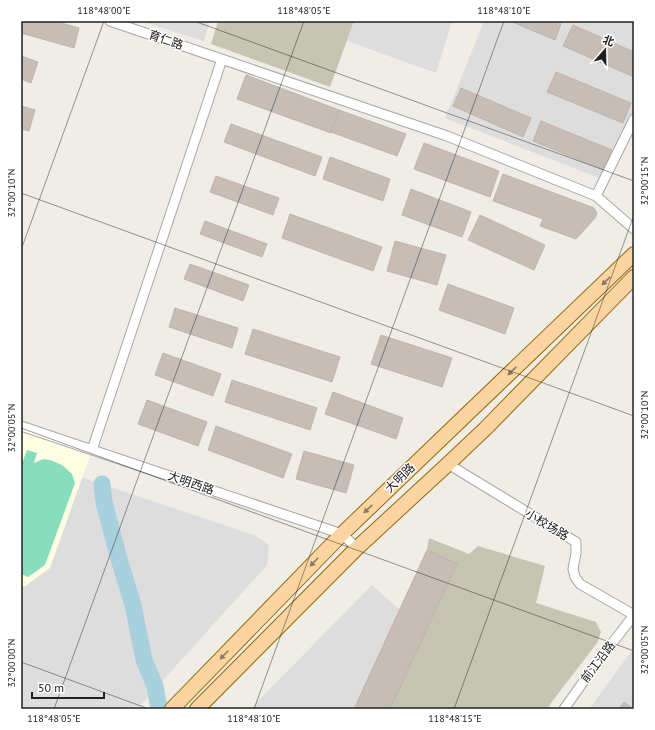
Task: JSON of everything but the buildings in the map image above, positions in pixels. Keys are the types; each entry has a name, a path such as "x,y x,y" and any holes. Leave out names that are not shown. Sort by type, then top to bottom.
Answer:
{"main road":[{"name":"大明路","path":"172,709 342,534 634,254"},
{"path":"197,709 357,548 485,429 633,280"}],"street":[{"name":"育仁路","path":"110,21 448,136 596,196 634,229"},
{"path":"92,450 222,59"},
{"path":"596,196 634,119"},
{"name":"大明西路","path":"21,426 342,534 357,548"},
{"name":"小校场路","path":"448,464 576,542 576,553 573,569 580,584 634,615"},
{"name":"前江沿路","path":"564,709 596,664 634,615"}],"shaded area":[{"path":"141,21 210,21 204,41"},
{"path":"218,21 354,21 330,87 211,44"},
{"path":"354,21 452,21 436,73 347,41"},
{"path":"477,21 634,21 634,121 604,180 445,118 483,24"},
{"path":"21,426 92,450 50,568 24,587 21,586"},
{"path":"21,457 254,535 269,545 267,565 137,709 21,709"},
{"path":"429,538 469,554 478,546 545,566 536,603 596,622 601,632 597,643 548,709 354,709 427,550"},
{"path":"372,585 400,610 354,709 250,709"},
{"path":"634,648 634,709 589,709"}],"green space":[{"path":"27,450 37,453 34,463 43,459 62,465 72,474 75,483 45,565 28,577 21,574 21,466"}],"waterway":[{"path":"102,484 104,502 133,605 144,660 155,686 159,709"}]}
